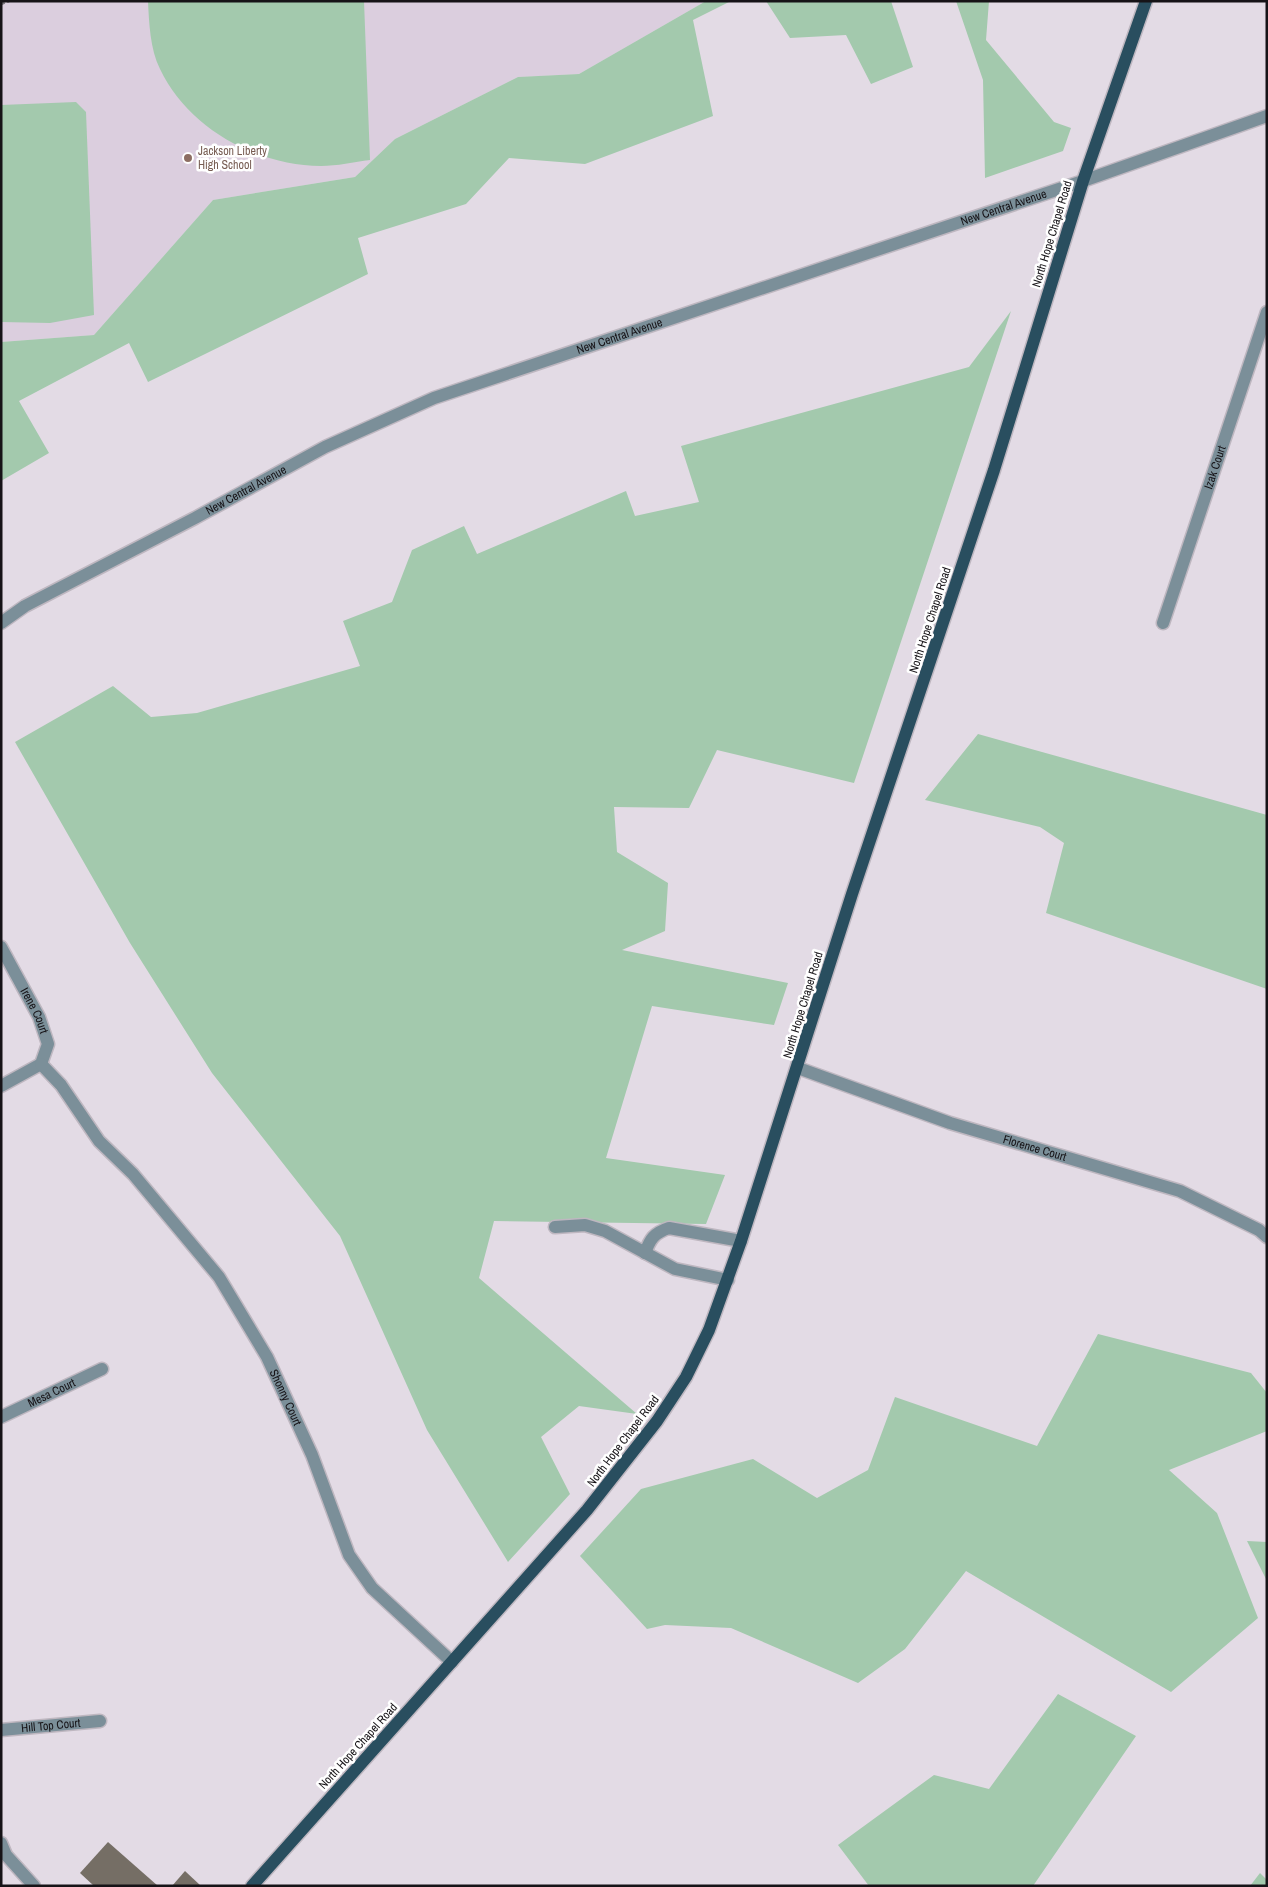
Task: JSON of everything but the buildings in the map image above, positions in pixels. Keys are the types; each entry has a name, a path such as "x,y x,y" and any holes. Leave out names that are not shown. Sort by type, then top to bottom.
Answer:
{"main road":[{"name":"North Hope Chapel Road","path":"252,1886 587,1510 657,1421 686,1376 709,1330 741,1241 798,1068 852,894 994,470 1083,181 1146,1"}],"street":[{"name":"New Central Avenue","path":"1,623 25,606 195,518 325,447 434,398 1083,181 1267,116"},
{"name":"Izak Court","path":"1163,623 1267,312"},
{"name":"Irene Court","path":"1,948 39,1017 48,1044 40,1064"},
{"path":"1,1086 40,1064"},
{"name":"Shonny Court","path":"40,1064 61,1085 99,1141 133,1174 219,1277 245,1318 266,1357 312,1455 350,1555 372,1588 452,1662"},
{"name":"Florence Court","path":"798,1068 950,1123 1180,1191 1259,1230 1267,1237"},
{"path":"555,1227 585,1225 605,1231 675,1269 728,1280"},
{"path":"645,1253 650,1239 657,1232 668,1228 741,1241"},
{"name":"Mesa Court","path":"1,1417 102,1369"},
{"name":"Hill Top Court","path":"1,1730 100,1721"},
{"path":"1,1843 6,1855 34,1886"}],"path":[{"path":"1,4 10,1"}],"shaded area":[{"name":"Jackson Liberty High School","path":"1,1 706,1 579,74 518,77 395,139 355,177 213,200 94,335 1,342"}],"green space":[{"path":"148,1 364,1 370,160 321,166 296,164 272,159 226,139 206,125 188,109 172,90 160,69 152,44"},
{"path":"706,1 731,1 693,20 713,116 585,164 509,158 466,204 358,238 368,274 148,382 129,343 19,401 49,453 1,481 1,342 94,335 213,200 355,177 395,139 518,77 579,74"},
{"path":"766,1 891,1 913,67 871,84 846,35 790,38"},
{"path":"956,1 989,1 986,40 1054,122 1071,128 1063,151 985,178 983,80"},
{"path":"76,102 86,112 94,315 50,323 1,322 1,105"},
{"path":"1011,311 854,783 717,750 689,808 614,807 617,852 668,883 665,931 622,950 788,983 774,1025 652,1006 606,1158 725,1175 706,1224 494,1221 479,1278 637,1414 579,1406 541,1437 570,1494 508,1562 427,1430 340,1236 212,1073 130,943 15,742 113,686 151,717 197,713 360,666 343,621 392,602 412,550 464,526 477,554 626,491 635,516 699,502 681,446 969,367"},
{"path":"978,734 1267,815 1267,989 1046,913 1064,843 1040,827 925,800"},
{"path":"1098,1334 1251,1373 1267,1393 1267,1431 1169,1470 1217,1513 1258,1618 1171,1692 966,1571 905,1649 858,1683 731,1628 665,1625 647,1629 580,1556 641,1489 753,1459 817,1498 868,1470 895,1397 1037,1446"},
{"path":"1247,1541 1267,1542 1267,1581"},
{"path":"1058,1694 1136,1736 1033,1886 869,1886 838,1845 934,1775 989,1789"},
{"path":"1260,1873 1267,1880 1267,1886 1250,1886"}],"place":[{"name":"Jackson Liberty High School","path":"188,158"}]}
